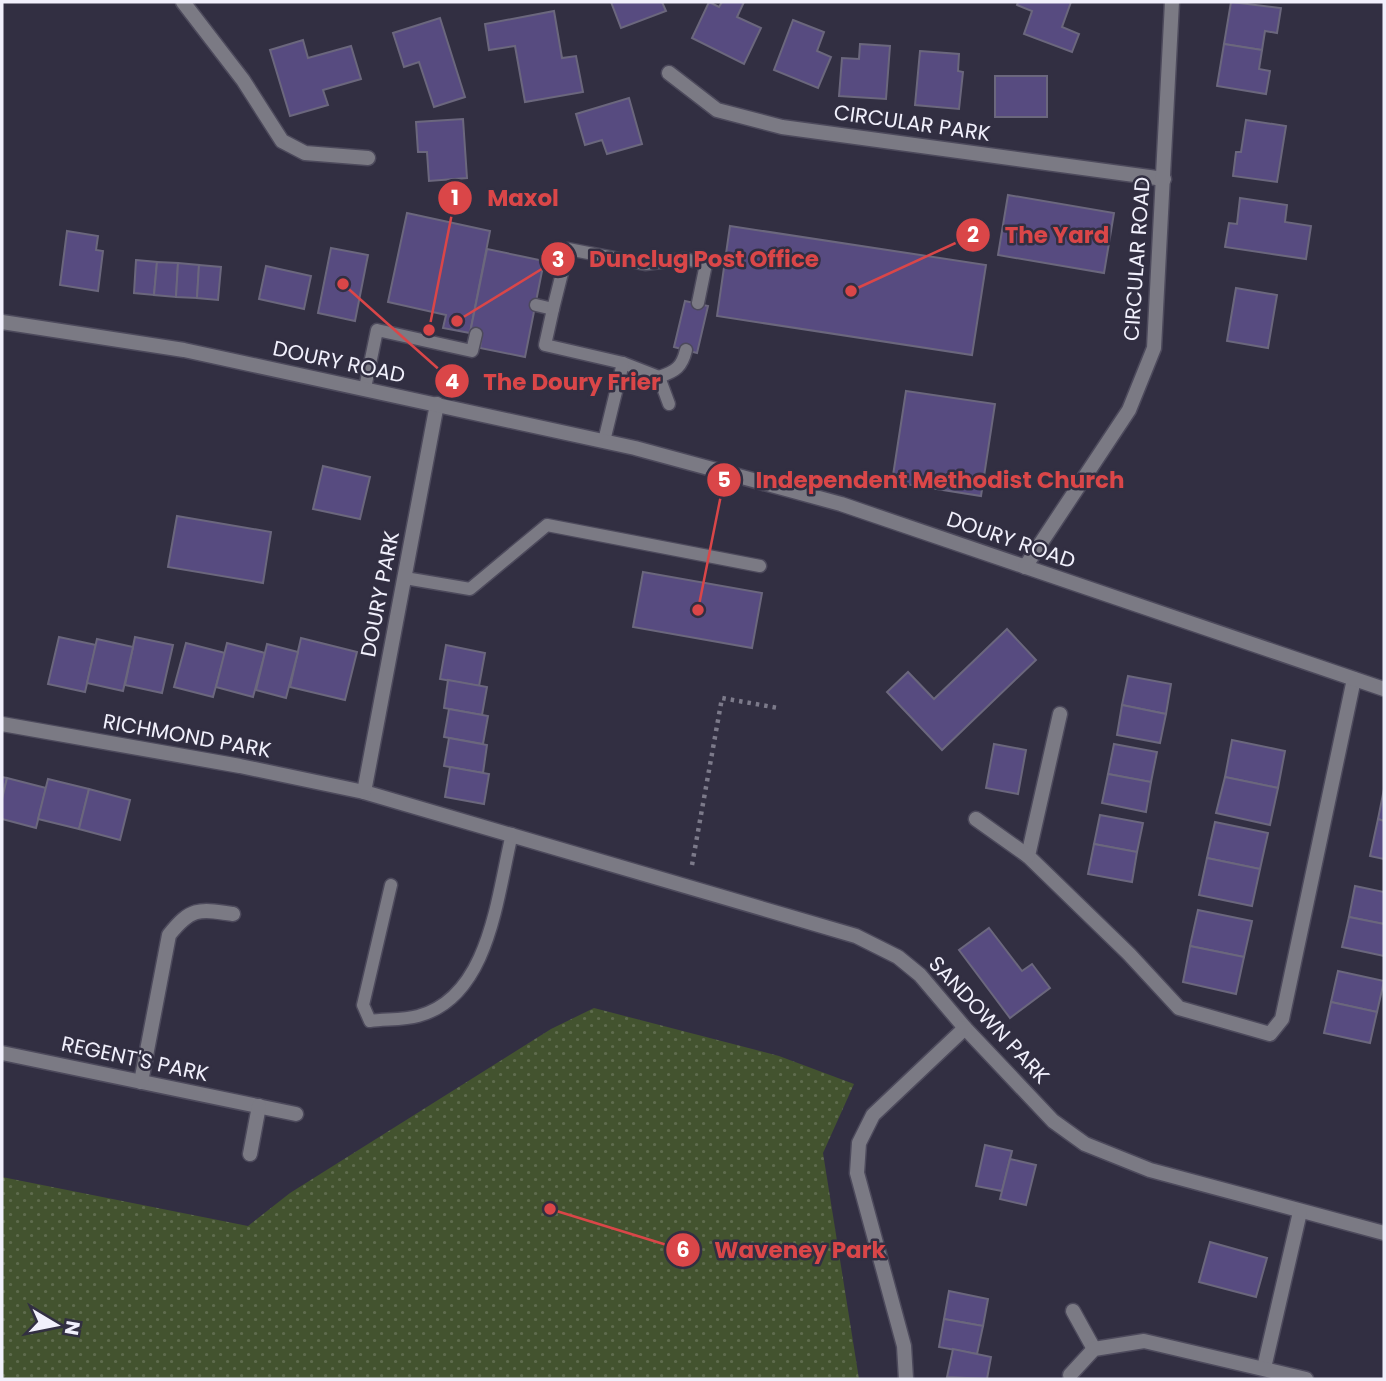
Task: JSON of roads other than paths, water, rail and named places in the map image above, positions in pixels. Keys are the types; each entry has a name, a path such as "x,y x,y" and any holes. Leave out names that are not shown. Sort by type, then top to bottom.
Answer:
{"street":[{"path":"183,2 243,80 277,135 288,146 314,154 368,158"},
{"name":"CIRCULAR ROAD","path":"1025,566 1129,410 1154,348 1171,2"},
{"name":"CIRCULAR PARK","path":"669,73 717,110 782,127 1164,179"},
{"name":"DOURY ROAD","path":"2,322 184,350 365,388 604,441 841,504 1384,690"},
{"name":"DOURY PARK","path":"364,792 438,404"},
{"path":"976,819 1028,856 1129,954 1179,1009 1270,1034 1282,1019 1354,679"},
{"path":"1028,856 1060,714"},
{"name":"RICHMOND PARK","path":"2,724 240,766 364,792"},
{"name":"SANDOWN PARK","path":"364,792 817,922 884,949 920,975 965,1028 1053,1121 1085,1144 1150,1170 1384,1233"},
{"path":"141,1082 169,935 183,916 205,910 233,914"},
{"path":"905,1379 904,1346 857,1173 859,1143 873,1115 965,1028"},
{"name":"REGENT'S PARK","path":"2,1053 296,1114"},
{"path":"250,1154 259,1106"},
{"path":"1264,1368 1300,1212"},
{"path":"1073,1311 1094,1349"},
{"path":"1070,1375 1094,1349 1144,1341 1306,1379"}],"lane":[{"path":"686,350 683,362 676,371 659,377 623,363 545,345 568,249 645,264 685,259 706,264 698,303"},
{"path":"536,305 553,309"},
{"path":"365,388 377,330 472,351 476,334"},
{"path":"604,441 623,363"},
{"path":"659,377 669,404"},
{"path":"405,578 470,589 547,525 760,566"},
{"path":"391,885 363,1005 370,1021 419,1016 458,995 481,960 512,834"}],"place":[{"name":"The Doury Frier","path":"343,284"},
{"name":"The Yard","path":"851,291"},
{"name":"Dunclug Post Office","path":"457,321"},
{"name":"Maxol","path":"429,330"},
{"name":"Independent Methodist Church","path":"698,610"},
{"name":"Waveney Park","path":"550,1209"}]}
